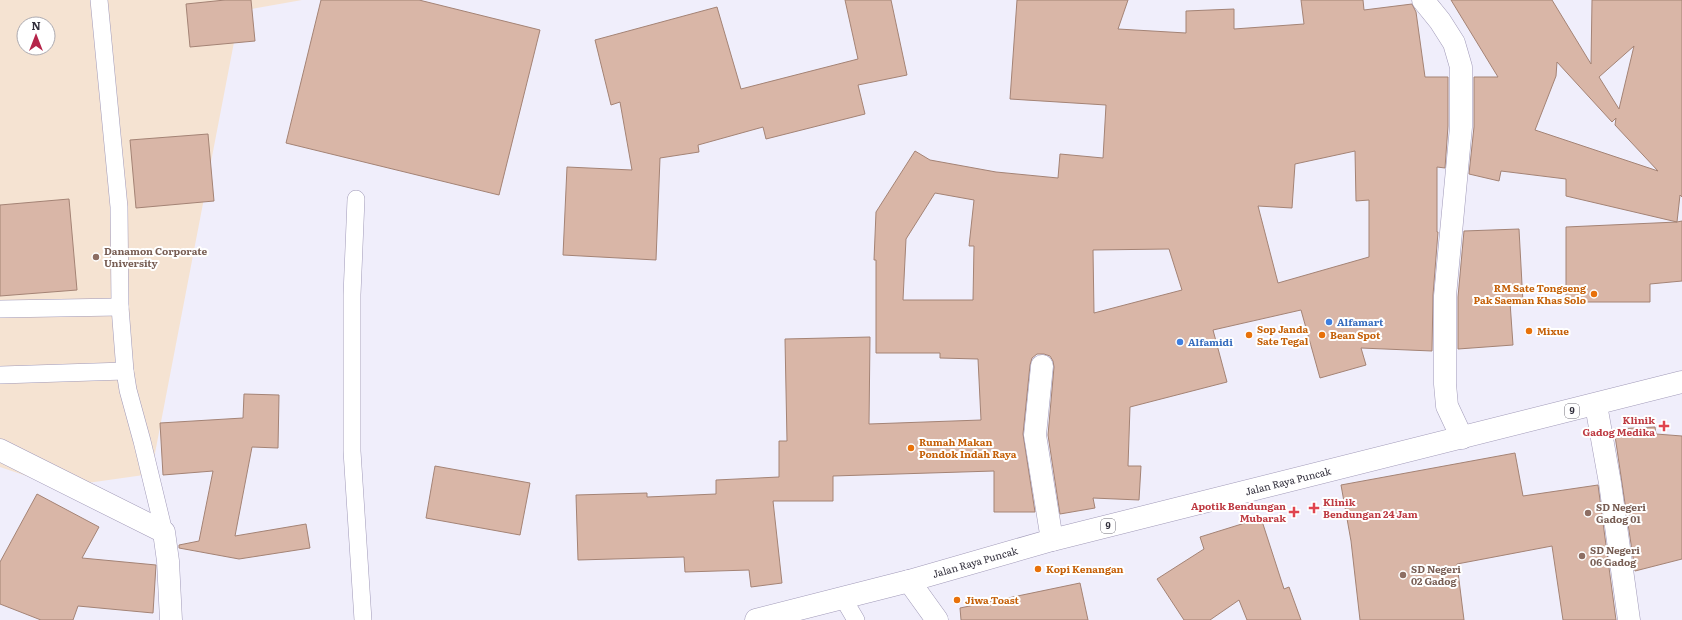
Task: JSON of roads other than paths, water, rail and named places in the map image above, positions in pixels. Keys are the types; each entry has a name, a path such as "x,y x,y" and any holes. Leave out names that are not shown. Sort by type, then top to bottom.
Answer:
{"main road":[{"path":"1423,0 1440,21 1454,43 1461,67 1460,127 1445,296 1445,384 1447,406 1462,438"},
{"path":"1042,366 1036,435 1052,540"},
{"name":"Jalan Raya Puncak","path":"756,620 799,615 843,598 909,581 1052,540 1596,405 1682,382"},
{"path":"1596,405 1610,483 1629,620"},
{"path":"0,450 164,532 168,561 171,620"},
{"path":"909,581 937,620"}],"lane":[{"path":"99,0 119,207 120,307 125,371 128,390 164,532"},
{"path":"356,199 352,295 352,452 363,620"},
{"path":"0,309 120,307"},
{"path":"0,375 125,371"},
{"path":"843,598 856,620"}],"place":[{"name":"Danamon Corporate University","path":"96,257"},
{"name":"RM Sate Tongseng Pak Saeman Khas Solo","path":"1594,294"},
{"name":"Alfamart","path":"1329,322"},
{"name":"Mixue","path":"1529,331"},
{"name":"Sop Janda Sate Tegal","path":"1249,335"},
{"name":"Bean Spot","path":"1322,335"},
{"name":"Alfamidi","path":"1180,342"},
{"name":"Klinik Gadog Medika","path":"1664,426"},
{"name":"Rumah Makan Pondok Indah Raya","path":"911,448"},
{"name":"Klinik Bendungan 24 Jam","path":"1314,508"},
{"name":"Apotik Bendungan Mubarak","path":"1294,512"},
{"name":"SD Negeri Gadog 01","path":"1588,513"},
{"name":"SD Negeri 06 Gadog","path":"1582,556"},
{"name":"Kopi Kenangan","path":"1038,569"},
{"name":"SD Negeri 02 Gadog","path":"1403,575"},
{"name":"Jiwa Toast","path":"957,600"}]}
